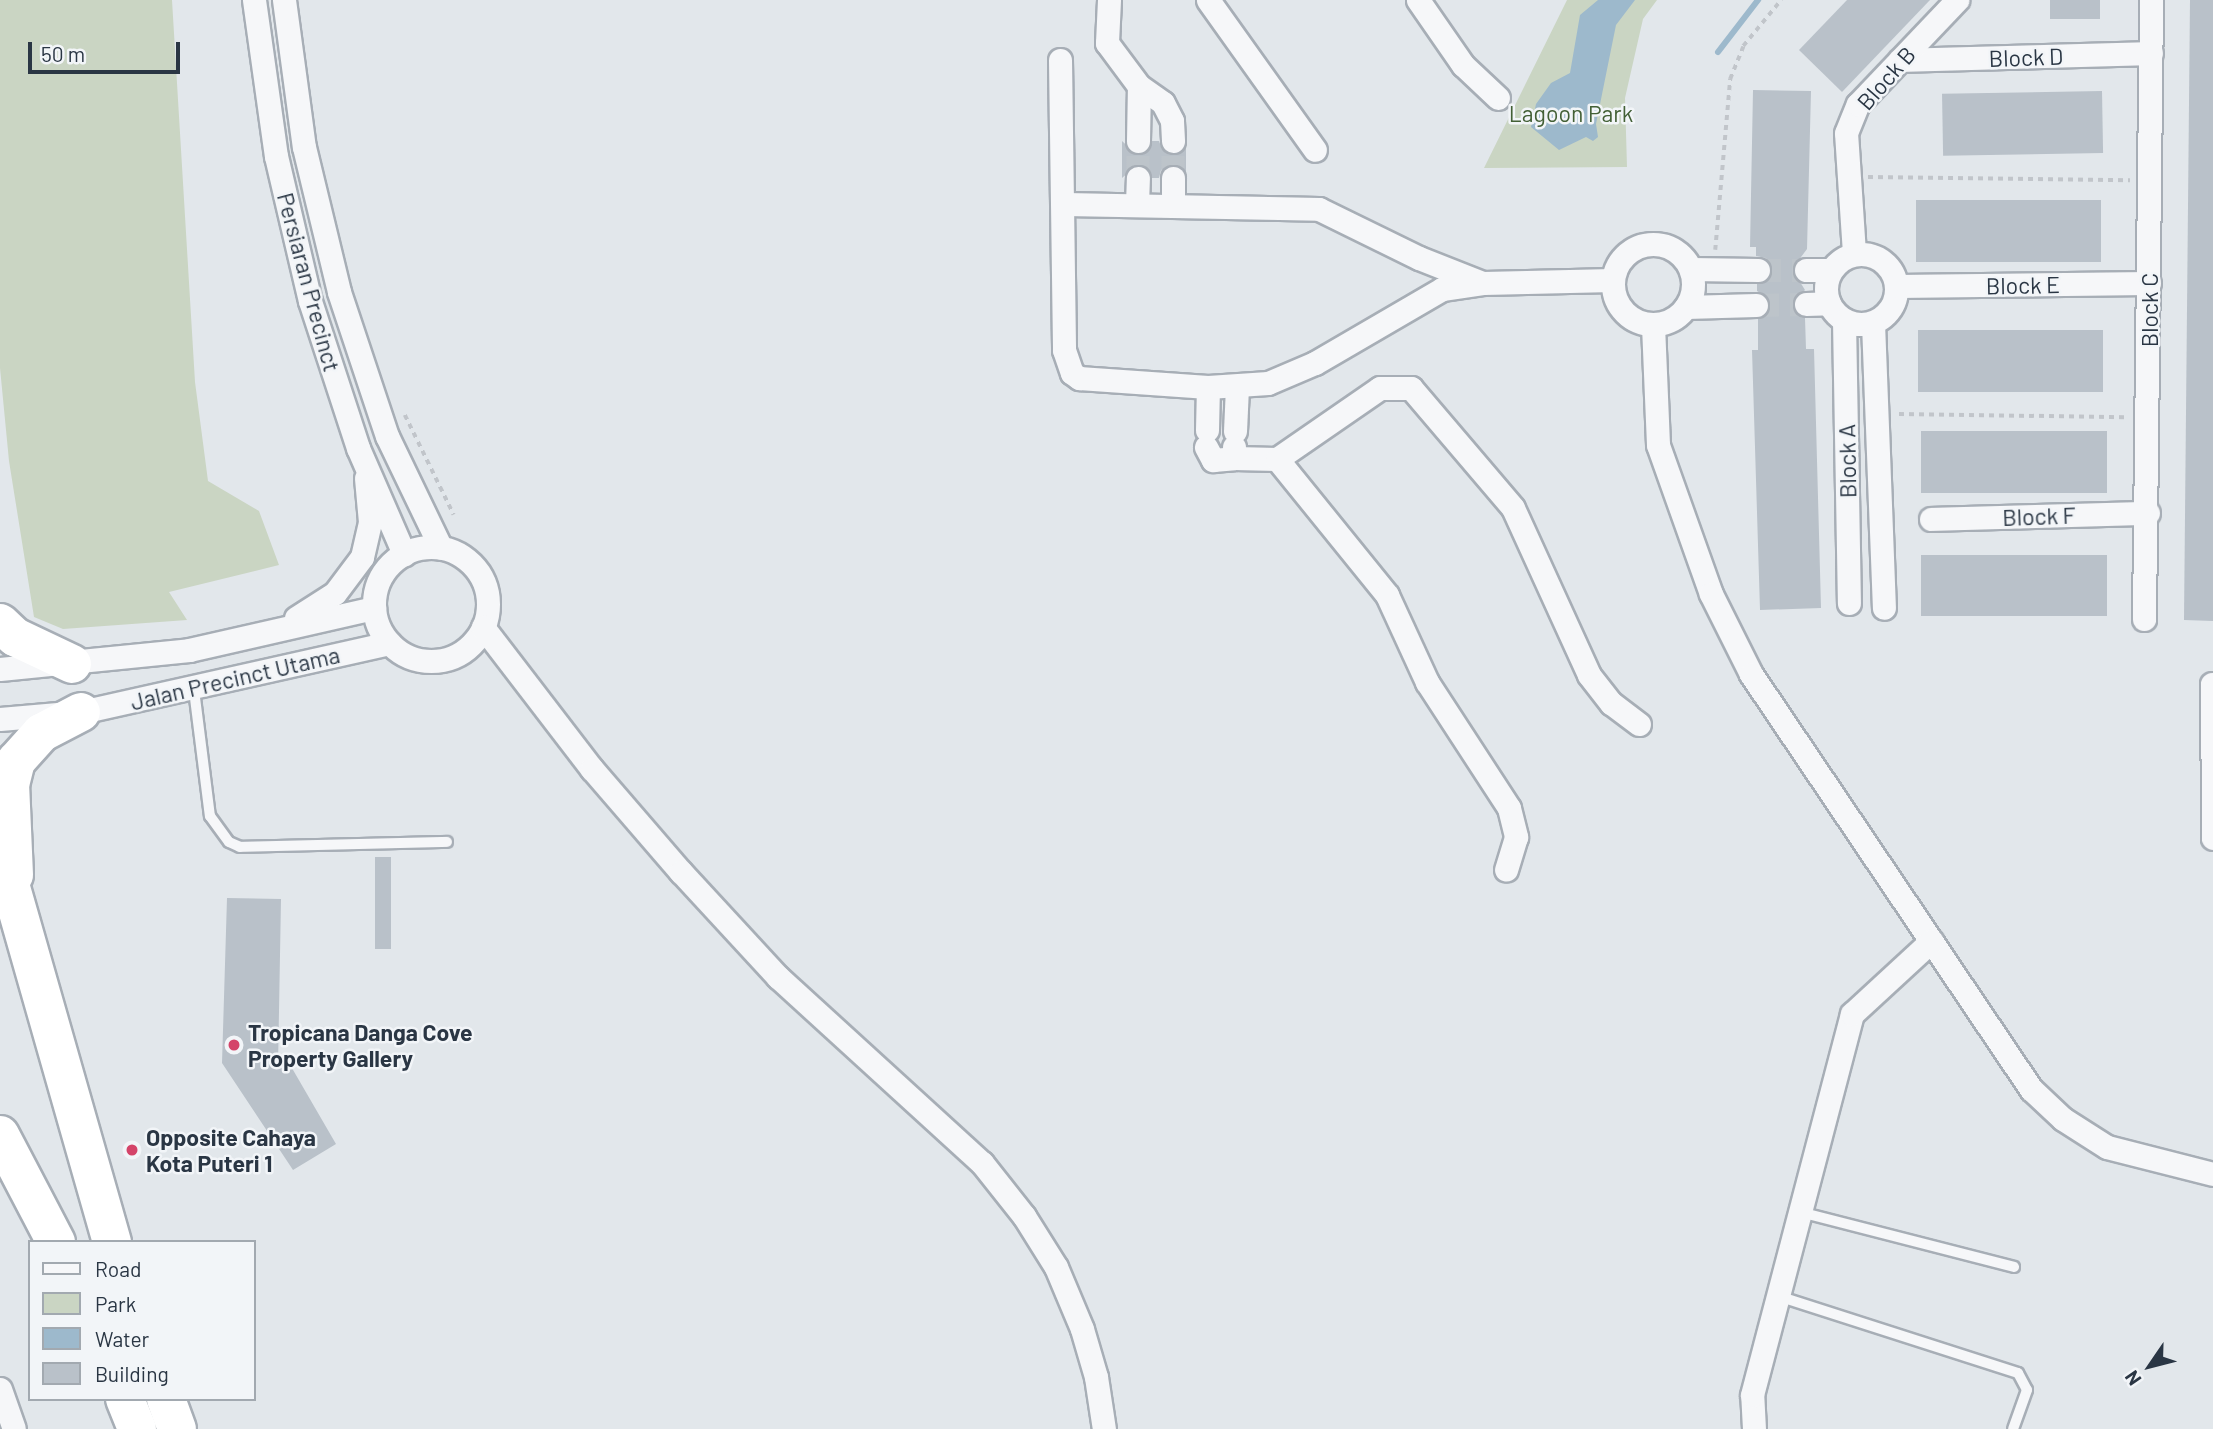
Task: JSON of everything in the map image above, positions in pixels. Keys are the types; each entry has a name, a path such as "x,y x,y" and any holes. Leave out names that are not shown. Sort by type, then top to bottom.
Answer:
{"highway":[{"path":"0,623 15,637 72,664"},
{"path":"16,909 10,802 13,771 30,742 80,712"},
{"path":"0,849 111,1240"},
{"path":"0,943 60,1065"},
{"path":"0,1135 55,1240"},
{"path":"126,1401 137,1429"},
{"path":"167,1401 177,1429"}],"street":[{"name":"Persiaran Precinct","path":"254,0 276,156 310,302 364,462 404,554"},
{"name":"Persiaran Precinct","path":"284,0 304,147 338,292 387,436 441,548"},
{"path":"1109,0 1107,43 1139,86 1168,112 1173,141"},
{"path":"1208,0 1315,150"},
{"name":"Block B","path":"1854,253 1846,133 1858,104 1957,0"},
{"name":"Block C","path":"2144,619 2148,513 2151,0"},
{"path":"1422,1 1463,65 1498,98"},
{"name":"Block D","path":"1900,60 2151,53"},
{"path":"1060,60 1065,204 1064,350 1072,373 1089,381 1208,387 1268,383 1315,363 1424,296 1483,282 1613,280"},
{"path":"1138,141 1139,86"},
{"path":"1137,204 1138,178"},
{"path":"1173,178 1173,204"},
{"path":"1065,204 1173,204 1319,209 1419,258 1483,282"},
{"path":"1701,269 1686,307 1677,317 1653,325 1628,316 1614,293 1613,280 1625,256 1648,244 1674,250 1701,269 1758,270"},
{"path":"1837,312 1826,292 1832,270 1854,253 1879,258 1894,275 1896,286 1891,308 1873,323"},
{"path":"1806,270 1832,270"},
{"name":"Block E","path":"1896,286 2149,283"},
{"path":"1806,304 1873,323"},
{"path":"1686,307 1756,305"},
{"name":"Block A","path":"1837,312 1849,603"},
{"path":"1873,323 1884,608"},
{"path":"1653,325 1658,445 1729,634 1931,941 2031,1089 2063,1119 2107,1147 2213,1174"},
{"path":"1208,387 1207,438 1213,460 1234,445"},
{"path":"1234,445 1237,387"},
{"path":"1277,458 1380,388 1411,388 1513,508 1589,675 1611,704 1639,724"},
{"path":"1234,445 1277,458 1387,595 1427,682 1509,808 1516,837 1506,870"},
{"path":"275,630 325,601 354,572 370,522 364,462"},
{"name":"Block F","path":"1930,519 2148,513"},
{"path":"441,548 467,560 477,571 488,598 484,627 466,649 441,660 413,658 389,643 374,608 385,571 404,554 441,548"},
{"name":"Jalan Precinct Utama","path":"0,669 72,664 190,650 374,608"},
{"path":"484,627 592,769 690,882 778,977 982,1163 1024,1216 1056,1267 1082,1329 1096,1377 1104,1429"},
{"name":"Jalan Precinct Utama","path":"0,719 80,712 194,690 389,643"},
{"path":"2212,684 2213,838"},
{"path":"1754,1429 1752,1395 1852,1014 1931,941"},
{"path":"0,1389 15,1429"}],"lane":[{"path":"194,690 210,816 229,842 240,848 447,842"},
{"path":"1800,1212 2014,1267"},
{"path":"1778,1296 2018,1373 2027,1390 2013,1429"}],"path":[{"path":"1701,269 1730,79 1743,46 1781,0"},
{"path":"1849,177 2150,180"},
{"path":"400,404 454,515"},
{"path":"1877,414 2148,417"}],"green space":[{"path":"0,0 172,0 195,382 208,481 259,511 279,565 169,592 187,620 63,629 34,617 9,461 0,368"},
{"name":"Lagoon Park","path":"1567,0 1657,0 1643,19 1625,98 1627,167 1484,168"}],"water":[{"path":"1598,0 1635,0 1616,25 1596,124 1598,137 1593,141 1586,137 1559,150 1531,127 1536,104 1551,83 1570,73 1580,15"}],"building":[{"path":"1847,0 1930,0 1842,92 1799,50"},
{"path":"2050,0 2100,0 2100,19 2050,19"},
{"path":"2190,0 2213,0 2213,621 2184,620"},
{"path":"1753,90 1811,91 1807,249 1792,269 1805,290 1792,304 1795,312 1805,318 1806,349 1814,349 1821,608 1760,610 1752,350 1758,350 1758,319 1770,305 1767,297 1757,291 1757,284 1765,282 1772,270 1766,258 1756,256 1756,247 1750,247"},
{"path":"2102,91 2103,153 1943,156 1942,94"},
{"path":"1122,141 1137,155 1145,153 1152,141 1159,141 1162,149 1173,155 1186,147 1186,174 1172,164 1161,170 1159,178 1152,178 1146,167 1138,164 1122,178"},
{"path":"1916,200 2101,200 2101,262 1916,262"},
{"path":"1918,330 2103,330 2103,392 1918,392"},
{"path":"1921,431 2107,431 2107,493 1921,493"},
{"path":"1921,555 2107,555 2107,616 1921,616"},
{"path":"375,857 391,857 391,949 375,949"},
{"path":"227,898 281,899 278,1067 289,1063 336,1144 293,1170 222,1063"}],"waterway":[{"path":"1718,52 1758,0"}],"tunnel":[{"path":"1138,141 1138,178"},
{"path":"1173,141 1173,178"},
{"path":"1758,270 1806,270"},
{"path":"1756,305 1806,304"}],"place":[{"name":"Tropicana Danga Cove Property Gallery","path":"234,1045"},
{"name":"Opposite Cahaya Kota Puteri 1","path":"132,1150"}]}
